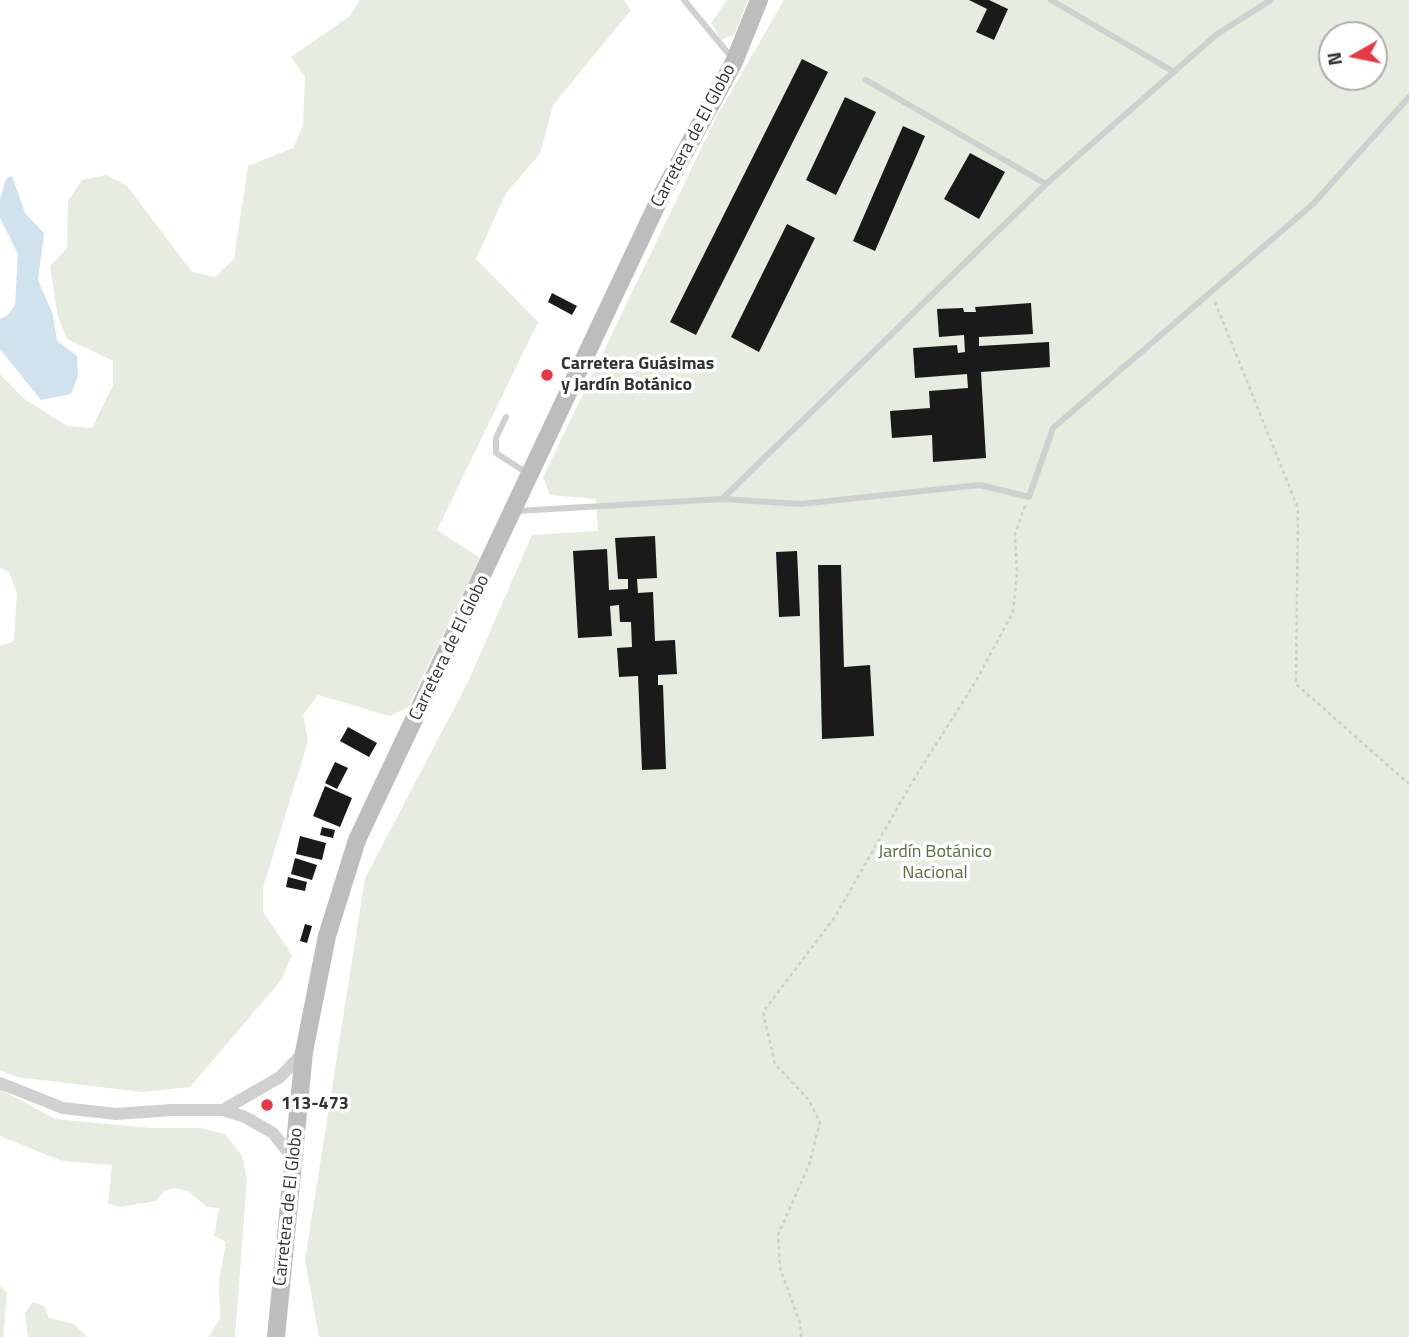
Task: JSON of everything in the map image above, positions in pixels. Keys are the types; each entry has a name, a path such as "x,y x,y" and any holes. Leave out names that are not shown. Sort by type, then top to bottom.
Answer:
{"main road":[{"name":"Carretera de El Globo","path":"276,1337 304,1052 327,936 357,840 515,511 661,196 734,62 759,0"}],"street":[{"path":"223,1110 280,1077 304,1052"},
{"path":"0,1083 63,1108 116,1114 223,1110 245,1117 273,1133 295,1161"}],"lane":[{"path":"684,0 734,62"},
{"path":"1051,0 1174,72"},
{"path":"722,499 1046,184 1217,33 1271,0"},
{"path":"866,80 1046,184"},
{"path":"515,511 722,499 800,504 980,485 1029,497 1053,428 1313,204 1394,118 1409,97"},
{"path":"506,417 496,438 496,453 531,476"}],"path":[{"path":"1211,294 1235,345 1298,508 1296,684 1409,784"},
{"path":"800,1337 800,1323 780,1268 778,1235 809,1165 820,1122 808,1099 775,1064 763,1012 835,917 911,784 976,681 1013,612 1017,574 1015,534 1029,497"}],"green space":[{"path":"360,0 623,0 631,10 553,105 540,154 506,193 476,259 538,322 437,530 480,558 408,707 390,716 318,695 303,715 308,741 263,888 263,912 292,955 282,979 190,1087 142,1092 17,1077 0,1070 0,646 14,641 17,593 9,572 0,568 0,374 23,398 67,426 92,428 113,385 113,361 67,339 58,317 50,266 67,248 68,201 82,180 106,175 127,186 192,272 215,277 234,259 248,166 293,148 303,126 305,77 291,57 350,16"},
{"path":"727,0 748,0 734,35 721,40 711,23"},
{"name":"Jardín Botánico Nacional","path":"784,0 1409,0 1409,1337 319,1337 305,1260 365,878 468,682 532,535 598,531 596,499 550,495 543,477 716,118"},
{"path":"0,1089 55,1119 150,1128 201,1128 225,1134 242,1156 247,1179 235,1337 209,1337 220,1318 219,1280 226,1242 214,1236 219,1208 207,1207 188,1191 175,1188 164,1191 156,1201 120,1207 108,1203 112,1165 62,1161 0,1136"},
{"path":"0,1286 7,1293 3,1337 0,1337"},
{"path":"33,1302 44,1306 49,1318 74,1324 87,1337 28,1337 25,1313"}],"water":[{"path":"12,176 25,213 44,233 38,280 53,315 57,341 77,356 78,376 71,394 41,400 0,349 0,319 8,315 15,305 18,254 0,218 0,199 6,179"}],"building":[{"path":"969,0 989,0 1008,9 994,40 976,32 987,9"},
{"path":"802,59 828,72 696,335 670,322"},
{"path":"845,97 876,112 836,195 806,180"},
{"path":"903,126 925,136 875,251 853,241"},
{"path":"970,153 1005,172 979,219 944,199"},
{"path":"787,224 815,238 759,352 731,337"},
{"path":"552,293 577,306 572,315 548,302"},
{"path":"1031,303 1033,334 979,337 979,346 1049,342 1050,367 981,372 986,458 933,462 932,435 892,438 890,411 930,408 929,391 968,388 967,374 915,378 913,348 957,345 958,353 965,352 964,335 939,337 937,309 963,308 964,312 976,312 975,307"},
{"path":"655,536 657,578 637,579 638,593 653,592 655,641 675,640 677,674 658,675 658,685 663,685 666,769 642,770 638,676 619,677 617,648 632,647 631,622 620,622 619,605 610,606 612,636 578,638 573,551 607,549 609,590 628,589 628,579 618,579 615,538"},
{"path":"797,551 800,616 779,617 776,552"},
{"path":"818,565 841,565 844,667 870,665 874,736 822,739"},
{"path":"348,727 377,743 369,757 340,741"},
{"path":"335,762 348,768 337,789 325,783"},
{"path":"325,786 352,798 340,827 313,816"},
{"path":"322,827 335,830 333,838 320,835"},
{"path":"300,836 326,843 322,860 296,854"},
{"path":"295,858 317,865 312,880 291,874"},
{"path":"288,877 307,882 305,891 286,887"},
{"path":"305,924 312,926 307,943 300,941"}],"place":[{"name":"Carretera Guásimas y Jardín Botánico","path":"547,375"},
{"name":"113-473","path":"267,1105"}]}
